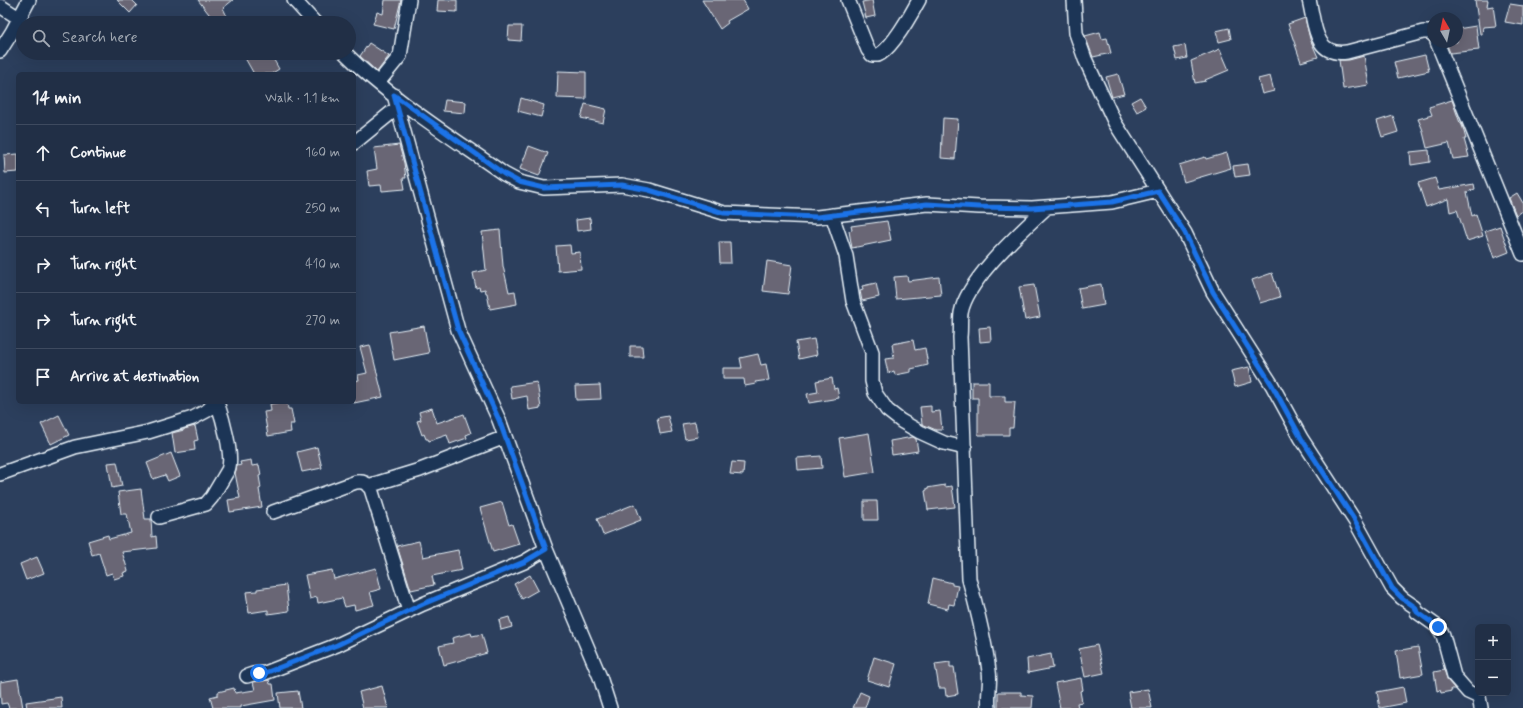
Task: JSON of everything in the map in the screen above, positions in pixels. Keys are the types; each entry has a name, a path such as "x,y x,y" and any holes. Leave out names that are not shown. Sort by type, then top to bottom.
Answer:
{"street":[{"path":"20,16 29,0"},
{"path":"294,0 309,16"},
{"path":"378,83 400,56 409,0"},
{"path":"848,0 868,50 872,55 877,55 887,48 909,18 919,0"},
{"path":"1074,0 1076,32 1085,59 1115,122 1185,233 1213,292 1272,385 1301,438 1355,521 1392,588 1402,598 1415,607 1417,612 1438,627 1443,635 1454,676 1468,692 1479,697 1481,708"},
{"path":"1309,0 1318,40 1322,46 1330,52 1347,52 1427,32"},
{"path":"0,6 16,16"},
{"path":"0,51 16,24"},
{"path":"1438,48 1523,254"},
{"path":"352,60 378,83 504,174 519,182 544,188 622,185 649,190 724,213 817,217 927,204 979,207 1047,207 1112,202 1158,191"},
{"path":"394,95 458,330 505,437 546,549 600,677 610,708"},
{"path":"356,141 397,108"},
{"path":"989,708 988,696 990,672 969,579 960,337 962,312 972,286 987,268 1047,207"},
{"path":"832,215 846,256 853,301 872,352 872,381 875,393 887,410 901,421 944,443 965,448"},
{"path":"0,474 75,447 148,432 193,418 208,410 214,404"},
{"path":"159,517 206,504 212,497 228,470 230,466 227,442 217,404"},
{"path":"368,486 420,470 505,437"},
{"path":"273,512 362,481 371,489 408,611"},
{"path":"247,676 265,673 337,645 475,581 524,562 546,549"}],"building":[{"path":"117,0 132,0 137,5 130,13"},
{"path":"198,0 233,0 223,8 227,16 211,16"},
{"path":"385,0 401,0 394,29 373,24 377,12 383,14"},
{"path":"438,0 457,0 457,12 437,11"},
{"path":"702,0 743,0 748,9 727,21 728,23 720,29"},
{"path":"872,0 875,16 866,18 862,2"},
{"path":"1475,0 1488,0 1487,7 1493,6 1496,26 1483,27 1482,34 1480,34"},
{"path":"1510,4 1523,6 1523,25 1505,22"},
{"path":"1305,18 1310,39 1318,57 1301,62 1288,24"},
{"path":"509,26 522,26 521,41 508,40"},
{"path":"1476,26 1479,50 1450,53 1448,48 1463,48 1463,28"},
{"path":"1229,28 1231,39 1219,42 1216,31"},
{"path":"1100,32 1102,39 1107,38 1111,53 1093,57 1085,36"},
{"path":"369,43 389,56 377,72 360,56"},
{"path":"1185,45 1187,58 1177,60 1174,47"},
{"path":"1220,49 1229,70 1205,80 1206,81 1195,83 1191,61"},
{"path":"1425,55 1429,71 1398,78 1394,62"},
{"path":"1364,56 1369,85 1343,89 1339,60 1349,60"},
{"path":"246,60 274,60 279,69 274,72 253,72"},
{"path":"558,71 586,72 586,99 557,98"},
{"path":"1118,74 1124,94 1112,97 1106,77"},
{"path":"1270,76 1274,91 1262,94 1258,79"},
{"path":"1140,97 1146,107 1137,112 1131,102"},
{"path":"521,98 544,105 541,117 518,111"},
{"path":"445,100 466,102 465,113 443,111"},
{"path":"1452,100 1463,128 1466,139 1464,139 1469,157 1453,159 1449,143 1427,148 1418,119 1432,115 1429,107"},
{"path":"585,104 606,109 603,123 581,118"},
{"path":"1393,116 1398,132 1382,137 1377,121"},
{"path":"943,118 958,119 955,159 941,158"},
{"path":"399,145 404,163 406,178 403,178 405,189 382,191 381,185 369,186 367,171 377,169 374,148"},
{"path":"529,146 548,153 539,176 520,169"},
{"path":"1429,150 1430,162 1411,165 1410,152"},
{"path":"1227,153 1231,168 1184,182 1179,165 1205,157 1206,159"},
{"path":"16,154 16,172 5,173 4,155"},
{"path":"1248,164 1250,175 1235,177 1233,166"},
{"path":"1435,178 1439,190 1474,184 1475,189 1467,192 1472,216 1476,214 1483,236 1467,241 1457,210 1450,212 1448,199 1426,207 1418,183"},
{"path":"1517,193 1523,203 1523,210 1516,215 1509,198"},
{"path":"590,218 591,229 577,231 576,220"},
{"path":"887,221 891,240 852,248 849,231 852,230 851,226"},
{"path":"1500,226 1509,252 1494,258 1485,231"},
{"path":"500,230 503,266 509,292 515,291 517,304 490,309 487,293 485,289 480,290 479,287 476,288 473,273 486,270 482,232"},
{"path":"719,242 730,242 731,263 720,263"},
{"path":"570,245 571,253 580,252 581,269 558,271 556,246"},
{"path":"767,261 792,265 788,294 763,291"},
{"path":"1272,273 1280,297 1260,303 1252,280"},
{"path":"907,276 908,281 939,277 941,295 896,299 894,277"},
{"path":"876,283 879,297 862,301 860,291 863,290 862,286"},
{"path":"1101,284 1104,305 1082,309 1078,288"},
{"path":"1034,285 1040,317 1025,320 1019,287"},
{"path":"424,326 429,353 394,360 389,332"},
{"path":"990,327 991,341 980,342 979,328"},
{"path":"814,339 817,355 799,359 796,342"},
{"path":"913,340 915,350 925,348 928,365 911,369 911,372 895,375 894,371 888,373 885,359 894,358 892,344"},
{"path":"370,345 383,397 356,403 356,381 359,380 358,375 367,373 360,347"},
{"path":"630,346 642,346 643,357 630,357"},
{"path":"758,354 761,365 766,364 769,380 755,382 756,384 745,386 744,379 723,379 723,368 742,368 740,358"},
{"path":"1249,367 1252,382 1235,387 1231,371"},
{"path":"832,378 834,389 837,388 839,398 809,403 807,394 818,392 816,381"},
{"path":"537,382 541,408 529,410 527,396 512,399 510,386"},
{"path":"972,382 989,382 989,396 1005,396 1005,402 1015,402 1013,428 1009,428 1009,435 978,435 978,398 972,398"},
{"path":"600,385 601,399 576,400 575,386"},
{"path":"270,404 287,404 288,409 291,409 294,424 290,424 291,432 268,436 264,412 271,411"},
{"path":"931,406 931,412 940,411 942,430 936,430 922,424 920,407"},
{"path":"432,408 437,423 464,414 471,433 466,435 467,438 450,444 447,435 429,441 426,439 424,434 422,435 417,421 421,420 419,412"},
{"path":"59,415 69,435 51,444 41,424"},
{"path":"668,416 672,432 660,434 657,418"},
{"path":"695,422 698,437 685,439 682,424"},
{"path":"195,426 198,440 194,441 195,450 175,453 172,433"},
{"path":"869,433 875,472 845,477 839,438"},
{"path":"913,437 916,439 918,451 892,455 890,441"},
{"path":"317,447 322,468 302,472 297,452"},
{"path":"171,453 180,476 168,481 165,475 153,479 147,463"},
{"path":"821,456 822,468 798,470 797,458"},
{"path":"251,460 252,466 259,465 261,488 259,489 262,507 230,512 228,500 240,498 235,473 237,466 241,465 240,462"},
{"path":"117,462 122,486 112,488 108,463"},
{"path":"732,462 744,463 743,475 730,474"},
{"path":"945,485 945,487 952,486 955,507 928,510 925,491 927,488"},
{"path":"141,489 145,519 151,519 152,537 156,536 157,548 122,552 128,571 123,573 124,576 114,579 112,573 106,575 99,553 92,555 88,541 108,535 109,539 131,533 127,514 121,514 118,492"},
{"path":"864,501 877,501 878,520 864,520"},
{"path":"502,502 509,525 512,524 519,544 493,552 480,508"},
{"path":"635,504 641,520 603,535 597,519"},
{"path":"419,541 423,557 458,550 462,570 432,576 434,585 411,590 397,546"},
{"path":"37,557 44,573 26,580 20,564"},
{"path":"376,568 381,589 370,592 374,605 355,610 354,605 345,607 342,598 318,603 317,597 310,599 305,575 332,570 334,579"},
{"path":"530,575 538,590 522,599 514,584"},
{"path":"933,578 958,586 954,605 949,604 948,609 928,604"},
{"path":"286,585 289,611 268,614 268,610 249,613 246,592"},
{"path":"509,617 512,627 501,630 499,620"},
{"path":"471,633 472,636 482,634 487,653 444,665 439,646 453,643 452,638"},
{"path":"1097,645 1104,673 1085,677 1079,649"},
{"path":"1418,647 1423,674 1400,678 1396,651"},
{"path":"1051,654 1053,668 1028,673 1027,659"},
{"path":"874,657 896,664 889,687 867,680"},
{"path":"950,662 950,667 954,667 958,694 946,696 945,688 939,688 935,664"},
{"path":"1444,670 1448,681 1455,689 1441,693 1440,690 1437,691 1434,672"},
{"path":"1081,678 1083,690 1080,691 1082,702 1077,703 1078,708 1060,708 1055,683"},
{"path":"18,679 23,708 9,708 7,703 1,704 0,682"},
{"path":"269,680 270,684 273,684 275,700 241,706 241,708 213,708 210,697 218,695 218,692 234,688 235,693 255,690 253,682"},
{"path":"382,686 388,708 363,708 359,692"},
{"path":"1403,687 1406,703 1380,708 1377,692"},
{"path":"1148,689 1152,708 1131,708 1128,692"},
{"path":"298,691 301,708 280,708 278,693"},
{"path":"860,692 869,696 865,708 853,708"},
{"path":"998,692 1021,692 1021,695 1033,696 1032,708 998,708"},
{"path":"61,697 62,708 27,708 26,702"}],"route":[{"path":"259,673 265,673 337,645 423,604 475,581 524,562 546,549 499,420 458,330 394,95 504,174 519,182 544,188 622,185 649,190 724,213 817,217 927,204 1032,208 1112,202 1158,191 1185,233 1213,292 1272,385 1301,438 1355,521 1392,588 1402,598 1415,607 1417,612 1438,627"}]}
